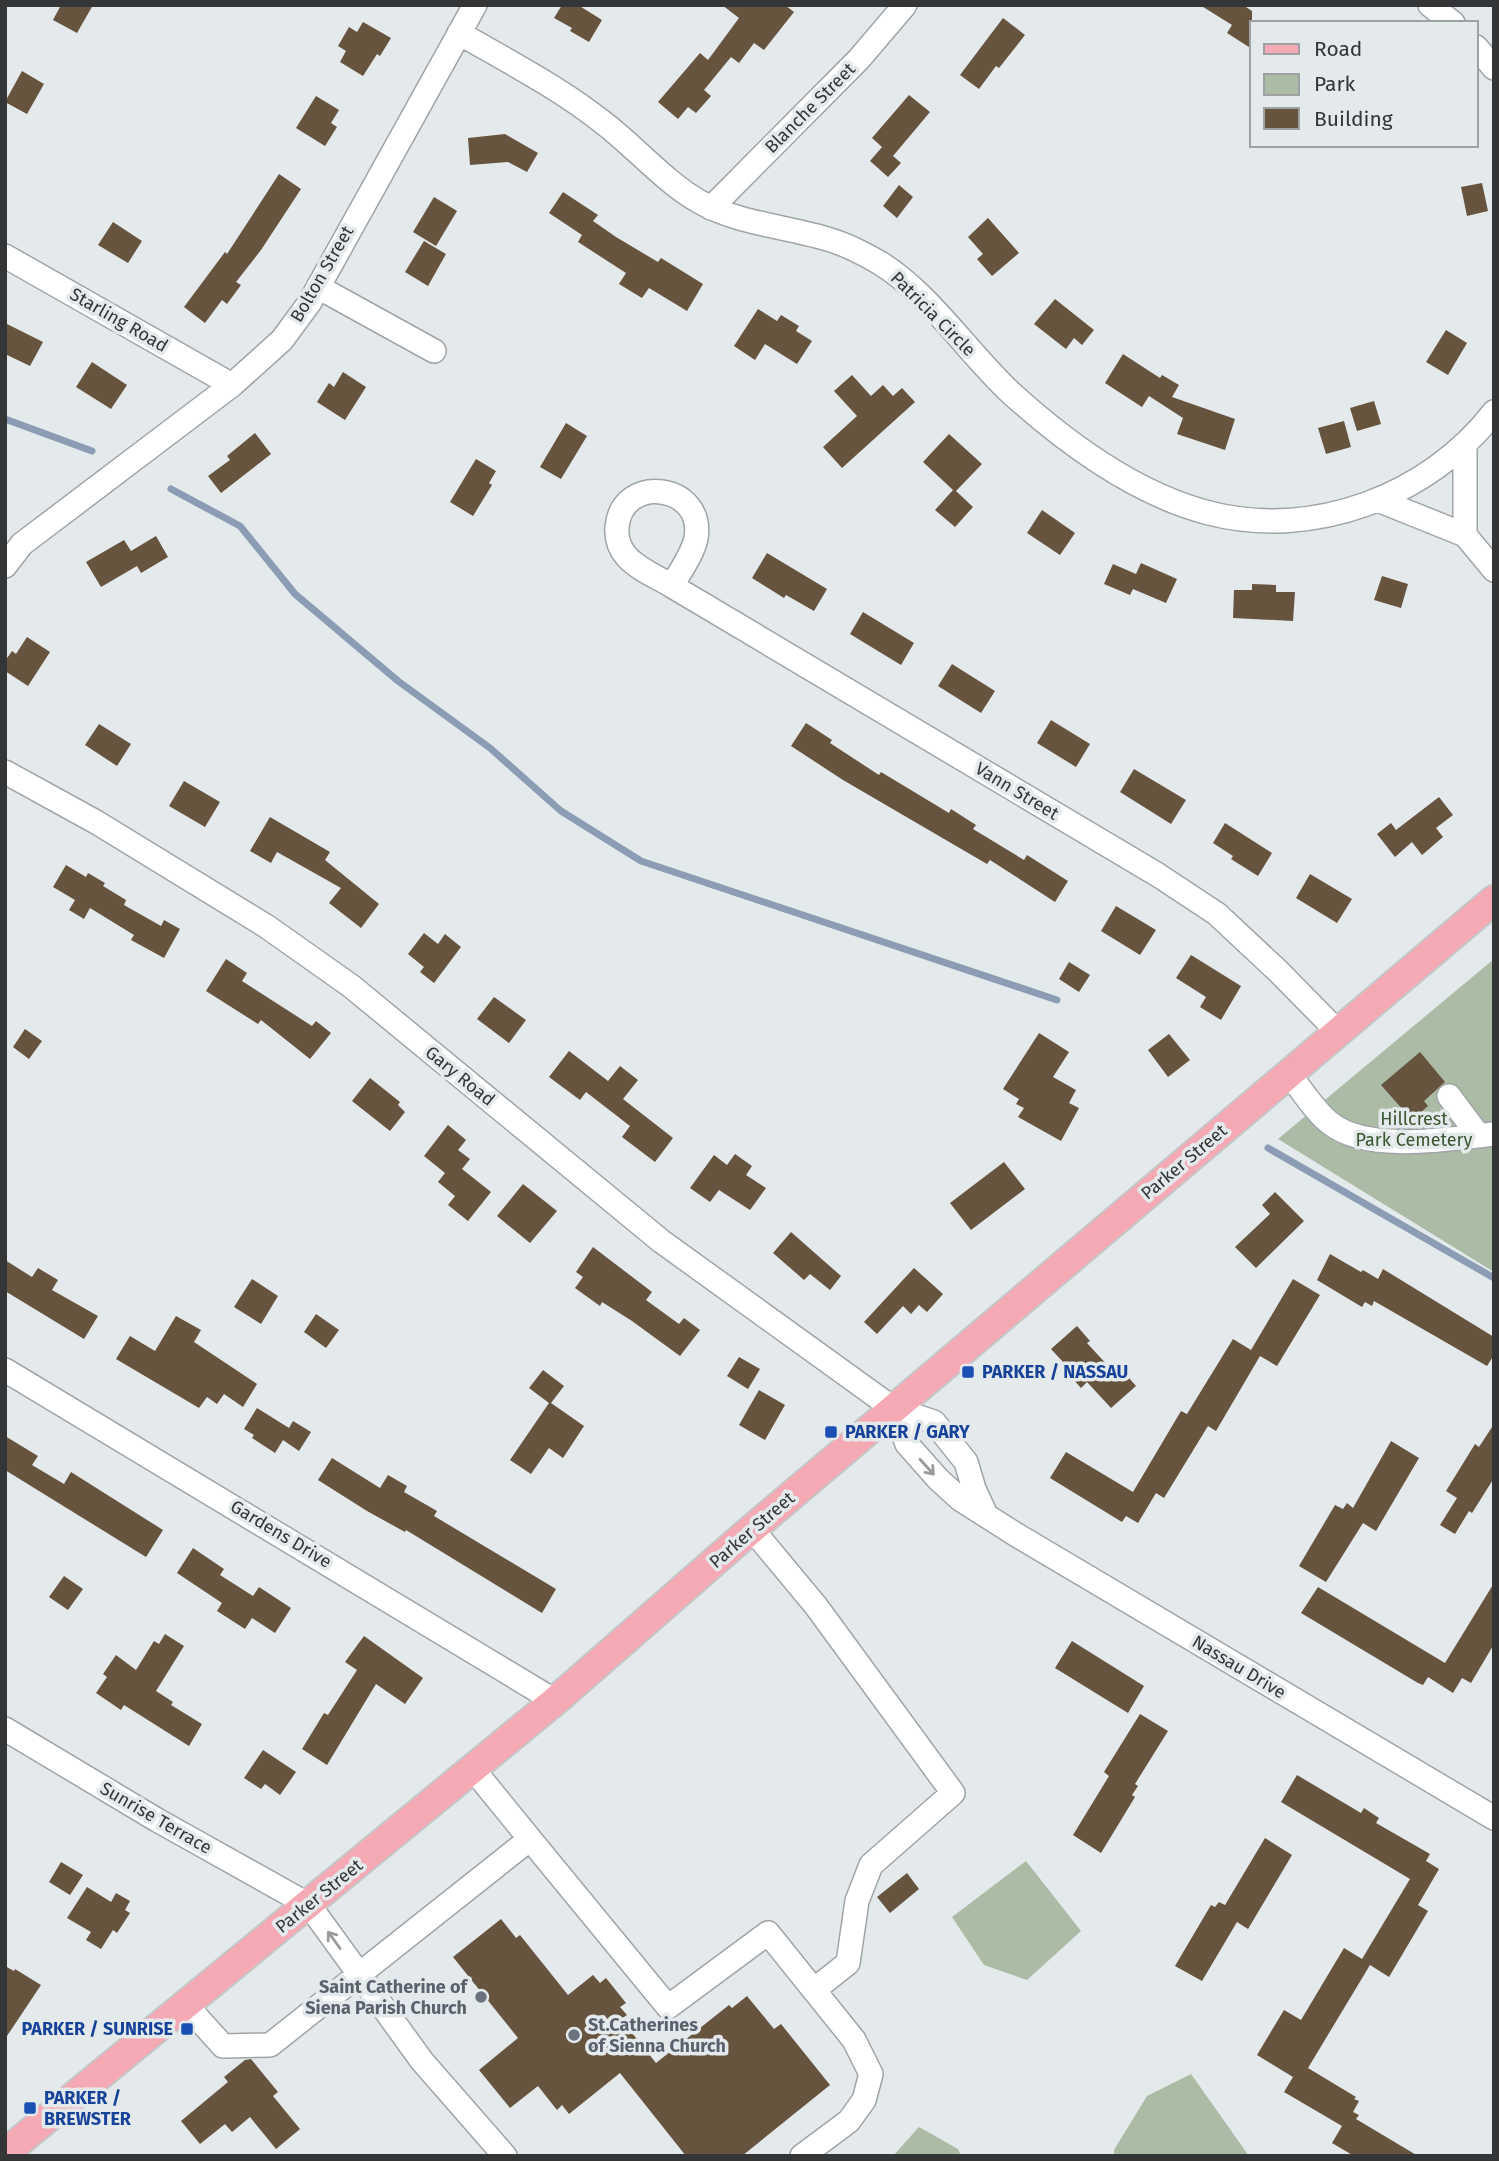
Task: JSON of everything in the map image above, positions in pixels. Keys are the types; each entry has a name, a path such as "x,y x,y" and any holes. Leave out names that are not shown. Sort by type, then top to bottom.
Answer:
{"main road":[{"name":"Parker Street","path":"5,2153 555,1700 751,1529 1494,900"}],"street":[{"name":"Bolton Street","path":"5,566 22,544 232,385 282,340 310,302 475,5"},
{"name":"Blanche Street","path":"711,208 859,59 905,5"},
{"path":"1430,5 1450,21"},
{"name":"Patricia Circle","path":"459,33 568,96 628,142 679,187 711,208 827,239 882,265 906,283 1011,393 1083,451 1149,490 1207,513 1270,521 1330,515 1378,500 1449,460 1476,436 1494,412"},
{"path":"1478,49 1494,68"},
{"name":"Starling Road","path":"5,256 232,385"},
{"path":"318,287 434,351"},
{"path":"1465,445 1465,536"},
{"path":"1378,500 1465,536 1494,570"},
{"name":"Vann Street","path":"672,586 1146,868 1207,908 1278,971 1337,1031"},
{"name":"Gary Road","path":"5,772 96,822 266,926 351,986 660,1241 894,1409"},
{"path":"1288,1073 1328,1122 1357,1136 1393,1141 1429,1141 1486,1135"},
{"path":"1448,1097 1486,1135"},
{"name":"Gardens Drive","path":"5,1370 555,1700"},
{"path":"894,1409 934,1422 966,1462 985,1513"},
{"name":"Nassau Drive","path":"894,1409 906,1444 960,1499 1494,1818"},
{"path":"751,1529 816,1606 953,1793 871,1865 857,1901 848,1963 814,1990"},
{"name":"Sunrise Terrace","path":"5,1729 309,1905"},
{"path":"473,1769 668,2007 768,1933 854,2040 871,2074 864,2100 849,2121 802,2156"},
{"path":"186,2006 223,2046 270,2045 530,1839"},
{"path":"309,1905 422,2061 505,2156"}],"green space":[{"name":"Hillcrest Park Cemetery","path":"1494,959 1494,1272 1278,1139"},
{"path":"1026,1861 1081,1931 1027,1980 984,1965 952,1917"},
{"path":"1191,2074 1249,2156 1114,2156 1114,2150 1147,2096"},
{"path":"919,2127 958,2149 961,2156 893,2156"}],"building":[{"path":"61,5 93,5 77,33 53,20"},
{"path":"562,5 578,5 602,20 589,42 554,18"},
{"path":"722,5 785,5 794,12 764,50 754,43 739,63 731,57 704,90 711,96 696,113 688,107 678,119 658,102 700,53 708,60 739,18"},
{"path":"1200,5 1243,5 1252,11 1250,48 1227,33 1232,25"},
{"path":"1003,18 1025,35 979,89 960,75"},
{"path":"363,22 391,38 363,76 340,62 346,51 338,46 349,27 357,32"},
{"path":"22,71 44,84 27,114 5,102"},
{"path":"909,95 930,112 893,156 901,163 888,177 870,161 882,147 872,138"},
{"path":"316,96 339,110 331,123 337,127 325,146 296,128"},
{"path":"505,134 538,153 527,172 508,162 470,165 468,138"},
{"path":"279,174 301,189 261,250 236,282 241,285 227,304 222,300 205,323 184,307 225,252 227,254"},
{"path":"1482,183 1488,211 1467,216 1461,187"},
{"path":"899,185 913,197 897,218 883,206"},
{"path":"563,192 598,215 593,221 616,237 658,262 661,258 703,284 687,311 649,288 642,298 619,284 626,273 578,242 582,235 549,213"},
{"path":"434,197 457,211 436,246 413,232"},
{"path":"988,218 1019,253 992,276 977,259 983,254 968,237"},
{"path":"113,222 142,241 128,263 98,245"},
{"path":"424,241 446,254 428,286 405,272"},
{"path":"1055,299 1094,330 1082,345 1074,338 1066,349 1034,324"},
{"path":"758,309 777,321 781,315 799,326 796,331 812,341 797,364 765,344 755,360 734,346"},
{"path":"5,323 43,342 30,366 5,354"},
{"path":"1446,330 1467,343 1448,375 1426,362"},
{"path":"1123,354 1160,378 1162,375 1179,385 1172,397 1235,419 1225,450 1177,434 1183,418 1149,396 1142,407 1105,383"},
{"path":"92,362 127,385 111,409 76,387"},
{"path":"343,372 366,387 345,420 317,402 329,383 334,387"},
{"path":"852,375 871,396 883,385 893,396 902,388 915,402 842,468 823,447 857,416 834,391"},
{"path":"1374,401 1381,424 1357,431 1350,408"},
{"path":"1344,421 1351,447 1326,454 1318,428"},
{"path":"566,423 587,436 561,479 540,467"},
{"path":"255,433 271,454 221,493 208,476 230,460 227,456"},
{"path":"949,434 982,464 956,491 973,507 955,527 935,510 953,490 923,462"},
{"path":"476,459 496,471 489,483 492,485 473,516 450,502"},
{"path":"1042,510 1075,533 1060,555 1027,533"},
{"path":"156,536 168,557 141,573 137,566 101,587 86,562 124,540 131,551"},
{"path":"767,553 827,589 814,611 786,595 784,598 752,578"},
{"path":"1141,563 1177,579 1166,603 1133,589 1130,595 1104,584 1113,564 1136,574"},
{"path":"1382,576 1408,584 1401,608 1374,600"},
{"path":"1252,584 1276,585 1276,592 1295,592 1293,621 1233,618 1234,590 1252,590"},
{"path":"863,612 914,643 901,665 850,634"},
{"path":"27,637 50,652 28,686 5,671 5,661 12,651 16,654"},
{"path":"952,664 995,691 981,713 938,686"},
{"path":"1051,720 1090,744 1076,767 1037,743"},
{"path":"806,723 832,740 830,743 879,775 881,772 949,813 951,809 976,825 973,829 1024,860 1027,855 1068,881 1055,902 990,860 987,864 843,780 791,746"},
{"path":"99,724 131,744 117,766 85,745"},
{"path":"1134,769 1186,800 1171,824 1120,792"},
{"path":"184,781 220,802 205,827 169,806"},
{"path":"1439,797 1453,815 1436,828 1443,837 1422,855 1412,842 1395,857 1377,834 1391,823 1396,830"},
{"path":"270,817 330,852 325,860 379,904 361,928 329,903 341,888 277,852 271,863 250,851"},
{"path":"1225,823 1272,853 1258,876 1231,859 1233,856 1213,843"},
{"path":"66,865 86,877 88,873 105,883 103,886 126,900 124,905 161,926 164,920 180,929 164,958 131,940 134,935 90,908 84,919 69,910 75,900 53,887"},
{"path":"1310,874 1352,899 1337,923 1296,898"},
{"path":"1116,906 1156,930 1140,955 1101,931"},
{"path":"424,933 438,944 445,934 461,947 434,983 420,972 424,967 408,954"},
{"path":"1191,955 1241,986 1221,1020 1200,1007 1206,997 1176,978"},
{"path":"226,959 247,973 242,981 312,1026 316,1021 331,1033 310,1059 261,1020 258,1024 206,991"},
{"path":"1069,962 1090,975 1079,992 1059,979"},
{"path":"494,997 526,1020 509,1043 477,1019"},
{"path":"25,1029 42,1041 29,1059 13,1047"},
{"path":"1039,1033 1069,1052 1053,1077 1076,1090 1069,1103 1079,1108 1061,1141 1018,1117 1024,1108 1016,1104 1019,1099 1003,1089"},
{"path":"1169,1034 1190,1060 1168,1077 1148,1050"},
{"path":"569,1051 608,1081 620,1066 638,1080 623,1099 673,1138 655,1162 622,1137 630,1126 586,1092 580,1100 549,1077"},
{"path":"1420,1052 1445,1082 1424,1101 1428,1106 1412,1120 1381,1085"},
{"path":"370,1078 400,1102 398,1105 405,1112 390,1131 352,1101"},
{"path":"448,1125 466,1140 458,1150 470,1159 462,1169 491,1192 468,1221 448,1205 455,1196 438,1182 445,1173 424,1156"},
{"path":"735,1154 752,1166 746,1175 766,1188 750,1210 719,1190 710,1202 690,1188 714,1155 727,1165"},
{"path":"1004,1162 1025,1189 971,1230 950,1203"},
{"path":"523,1184 557,1211 530,1243 497,1216"},
{"path":"1275,1192 1304,1221 1256,1268 1235,1247 1270,1214 1262,1205"},
{"path":"791,1232 841,1276 830,1290 810,1274 804,1280 773,1253"},
{"path":"593,1247 652,1292 646,1300 679,1324 684,1318 700,1330 680,1356 632,1321 602,1302 600,1306 575,1288 583,1277 576,1272"},
{"path":"1330,1254 1378,1279 1383,1269 1494,1337 1494,1355 1487,1366 1374,1301 1372,1306 1365,1302 1362,1307 1317,1280"},
{"path":"5,1260 32,1277 38,1268 58,1280 52,1290 98,1316 84,1339 5,1291"},
{"path":"914,1268 943,1294 927,1312 919,1305 911,1314 903,1306 877,1334 864,1322"},
{"path":"252,1279 278,1296 261,1324 234,1307"},
{"path":"1293,1279 1320,1295 1277,1366 1260,1356 1216,1431 1208,1426 1164,1498 1156,1493 1138,1523 1126,1516 1122,1522 1050,1478 1066,1452 1133,1492 1181,1411 1187,1414 1233,1339 1251,1350"},
{"path":"316,1314 339,1330 326,1348 304,1332"},
{"path":"176,1316 201,1330 194,1342 257,1384 243,1407 224,1394 217,1404 207,1397 199,1408 116,1359 130,1336 155,1351"},
{"path":"1077,1326 1090,1341 1087,1343 1110,1368 1116,1363 1136,1386 1111,1408 1087,1382 1081,1388 1060,1365 1063,1362 1051,1349"},
{"path":"739,1357 760,1369 748,1389 727,1376"},
{"path":"543,1370 564,1386 551,1403 584,1426 563,1458 549,1448 531,1474 510,1460 549,1403 529,1388"},
{"path":"759,1390 785,1405 765,1440 739,1425"},
{"path":"257,1408 289,1428 293,1421 311,1432 299,1451 283,1440 275,1453 252,1438 254,1435 244,1429"},
{"path":"1494,1424 1494,1478 1455,1534 1440,1525 1457,1498 1446,1491 1475,1444 1479,1447"},
{"path":"5,1436 38,1456 32,1465 64,1484 71,1472 163,1530 146,1557 5,1470"},
{"path":"1391,1441 1419,1458 1376,1531 1363,1523 1326,1582 1299,1566 1335,1505 1343,1509 1347,1503 1353,1508"},
{"path":"332,1458 380,1488 388,1475 407,1486 404,1492 437,1511 434,1516 556,1589 542,1613 318,1480"},
{"path":"193,1548 224,1569 220,1575 253,1596 259,1587 291,1608 275,1633 252,1618 245,1629 217,1611 222,1603 177,1573"},
{"path":"64,1576 83,1589 68,1610 49,1597"},
{"path":"1494,1583 1494,1644 1471,1683 1462,1678 1453,1693 1428,1677 1423,1685 1418,1683 1301,1613 1318,1587 1445,1663"},
{"path":"165,1634 184,1646 156,1691 173,1702 171,1705 202,1724 189,1746 124,1705 121,1710 96,1693 107,1677 103,1674 116,1655 136,1670 154,1641 159,1644"},
{"path":"364,1636 423,1678 405,1704 376,1684 327,1765 302,1749 324,1713 328,1715 357,1670 345,1662"},
{"path":"1072,1641 1144,1686 1128,1713 1055,1668"},
{"path":"1140,1714 1168,1731 1135,1784 1138,1786 1132,1795 1135,1797 1101,1853 1073,1835 1109,1776 1104,1772"},
{"path":"263,1750 296,1772 280,1795 265,1784 261,1789 244,1778"},
{"path":"1297,1775 1361,1813 1364,1808 1379,1818 1376,1823 1430,1854 1426,1861 1439,1869 1418,1905 1428,1911 1389,1977 1370,1965 1308,2068 1356,2097 1354,2099 1359,2101 1353,2112 1359,2115 1356,2119 1418,2156 1354,2156 1332,2143 1342,2126 1284,2092 1293,2077 1257,2055 1284,2010 1301,2020 1344,1948 1362,1959 1410,1879 1281,1802"},
{"path":"1265,1838 1292,1855 1248,1929 1237,1922 1202,1981 1175,1966 1211,1905 1215,1907 1219,1902 1225,1905"},
{"path":"61,1862 83,1875 70,1895 49,1882"},
{"path":"907,1873 919,1889 890,1913 877,1897"},
{"path":"87,1887 111,1902 116,1893 130,1901 125,1910 130,1913 117,1933 113,1930 101,1949 86,1940 91,1932 67,1918"},
{"name":"St.Catherines of Sienna Church","path":"501,1919 516,1938 520,1935 568,1995 593,1975 600,1983 606,1978 626,2003 620,2007 627,2015 621,2019 656,2063 729,2005 732,2008 747,1996 774,2029 781,2024 830,2085 742,2156 686,2156 620,2073 569,2114 562,2105 557,2110 538,2086 510,2108 479,2070 518,2038 453,1957"},
{"path":"5,1966 41,1985 5,2039"},
{"path":"251,2059 278,2092 273,2096 300,2129 276,2149 250,2117 232,2132 225,2124 200,2144 181,2121 228,2082 224,2077 245,2060"}],"waterway":[{"path":"5,419 92,451"},
{"path":"171,489 240,526 295,594 398,681 490,748 561,811 641,861 1057,1000"},
{"path":"1268,1148 1494,1278"}],"place":[{"name":"PARKER / NASSAU","path":"968,1372"},
{"name":"PARKER / GARY","path":"831,1432"},
{"name":"Saint Catherine of Siena Parish Church","path":"481,1997"},
{"name":"PARKER / SUNRISE","path":"187,2029"},
{"name":"St.Catherines of Sienna Church","path":"574,2035"},
{"name":"PARKER / BREWSTER","path":"30,2108"}]}
